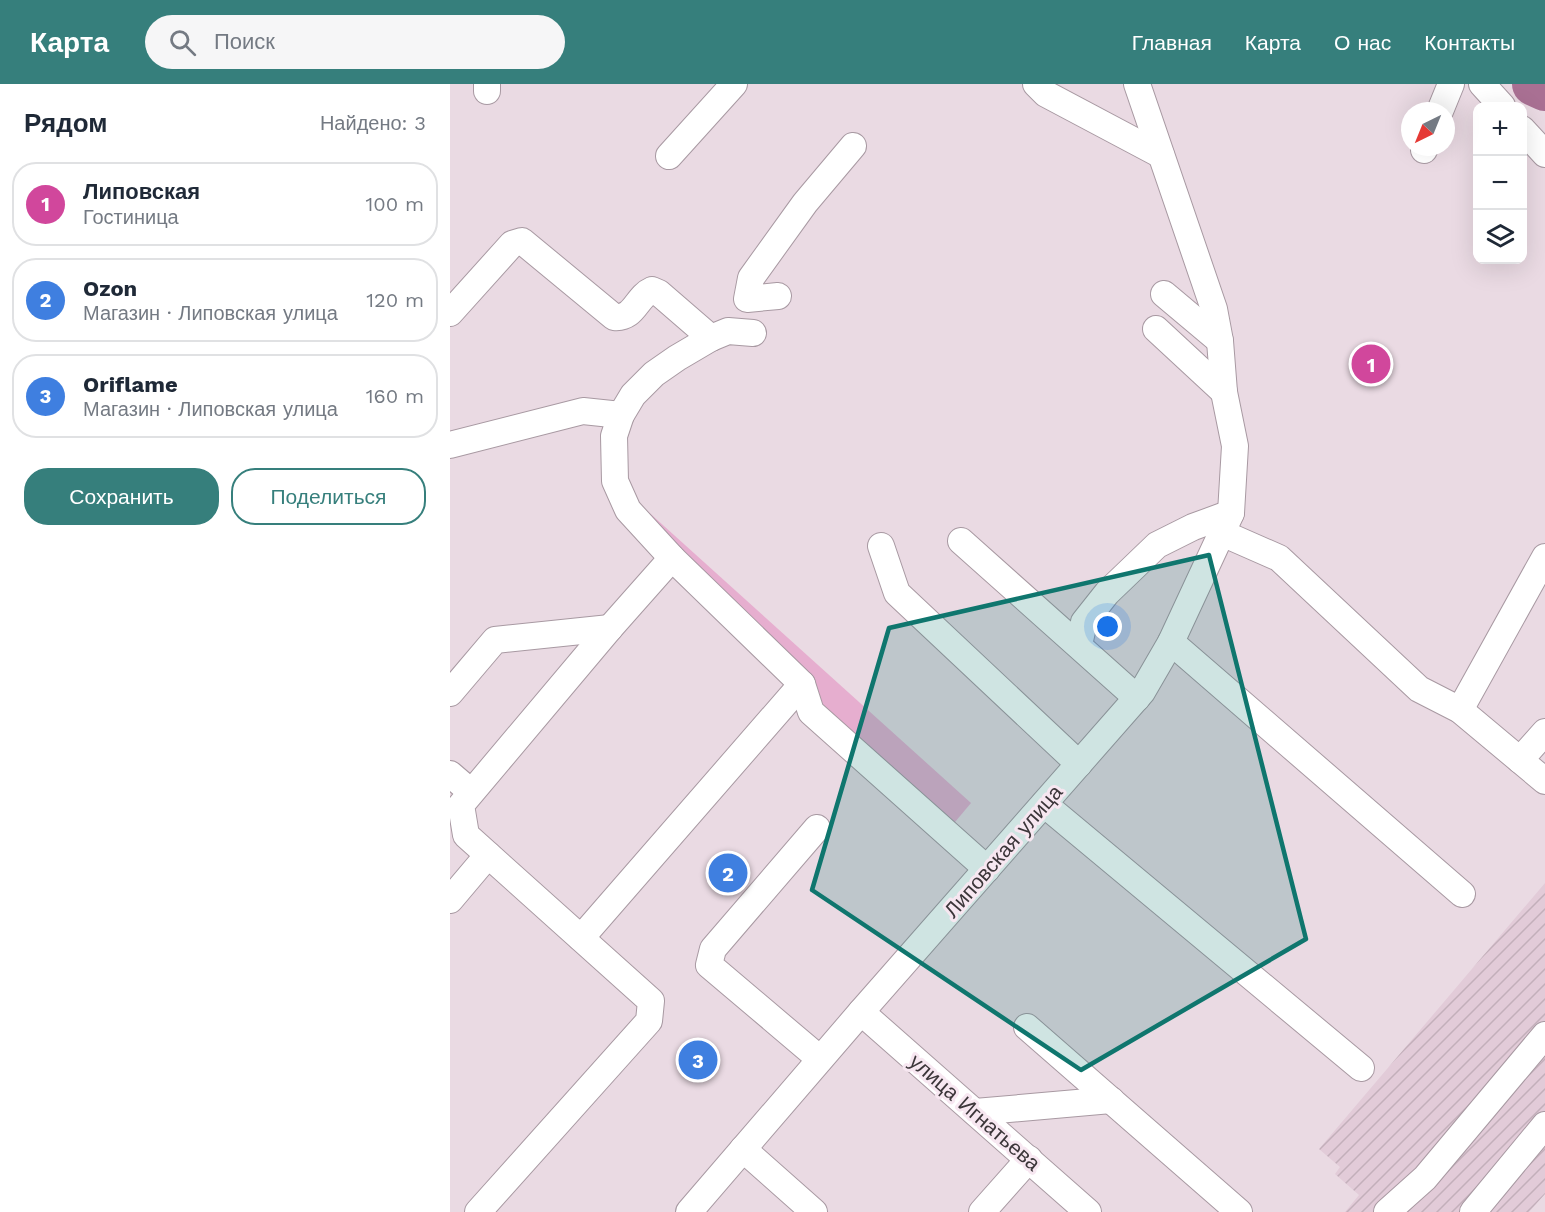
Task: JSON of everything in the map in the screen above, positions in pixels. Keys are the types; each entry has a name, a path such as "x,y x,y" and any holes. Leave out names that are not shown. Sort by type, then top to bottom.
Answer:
{"street":[{"path":"669,156 734,84"},
{"path":"1036,84 1046,94 1161,155"},
{"name":"Липовская улица","path":"689,1212 1137,698 1171,642 1227,523 1235,446 1224,392 1220,342 1214,309 1137,84"},
{"path":"1444,102 1451,84"},
{"path":"1482,84 1498,102"},
{"path":"1527,134 1545,154"},
{"path":"778,296 747,299 751,278 805,203 853,146"},
{"path":"450,313 512,244 522,241 614,316 622,317 632,311 648,292 652,291 658,293 711,338"},
{"path":"1164,294 1220,342"},
{"path":"1156,329 1224,392"},
{"path":"753,333 728,332 711,338 654,374 633,395 621,415 614,436 615,481 628,510 672,558 802,684 810,712 987,869"},
{"path":"450,445 582,411 621,415"},
{"path":"1079,645 1084,622 1107,593 1157,545 1193,527 1227,523 1279,558 1419,688 1460,710 1545,781"},
{"path":"961,541 1137,698"},
{"path":"880,546 897,592 1079,764"},
{"path":"1460,710 1545,557"},
{"path":"478,1212 650,1021 651,1001 466,836 461,805 672,558"},
{"path":"450,693 495,640 610,628"},
{"path":"1171,642 1462,894"},
{"path":"581,938 802,684"},
{"path":"1520,760 1545,732"},
{"path":"450,774 471,792"},
{"path":"1044,804 1361,1068"},
{"path":"817,828 713,949 709,965 820,1059"},
{"path":"450,900 488,855"},
{"name":"улица Игнатьева","path":"861,1012 1089,1212"},
{"path":"1027,1027 1239,1212"},
{"path":"1387,1212 1425,1178 1545,1035"},
{"path":"975,1112 1111,1100"},
{"path":"1473,1212 1545,1125"},
{"path":"743,1149 814,1212"},
{"path":"981,1212 1029,1160"}],"highlighted area":[{"path":"1209,555 1306,939 1081,1070 812,890 889,628"}],"shaded area":[{"path":"644,508 971,803 950,828 816,709 636,513"},
{"path":"1545,883 1545,1194 1529,1212 1345,1212 1359,1195 1335,1174 1340,1167 1319,1149"}],"waterway":[{"path":"1534,84 1545,89"}],"place":[{"name":"Липовская","path":"1371,364"},
{"name":"Ozon","path":"728,873"},
{"name":"Oriflame","path":"698,1060"}]}
